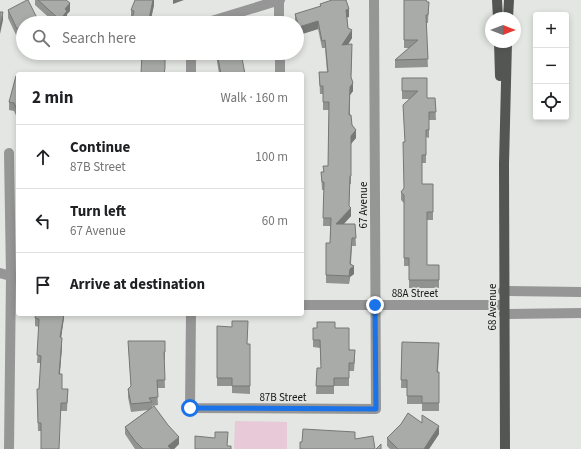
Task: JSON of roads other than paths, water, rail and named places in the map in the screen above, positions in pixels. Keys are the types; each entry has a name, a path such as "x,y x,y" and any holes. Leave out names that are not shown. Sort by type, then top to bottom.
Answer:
{"main road":[{"path":"497,0 498,12"},
{"path":"508,12 509,0"},
{"name":"68 Avenue","path":"499,48 504,164"},
{"name":"68 Avenue","path":"505,449 503,291 507,48"}],"street":[{"path":"228,16 280,0 280,16"},
{"name":"67 Avenue","path":"374,0 376,409"},
{"path":"191,60 191,72"},
{"path":"280,60 280,72"},
{"path":"9,153 14,277 9,449"},
{"path":"0,273 14,277"},
{"path":"503,291 581,292"},
{"name":"88A Street","path":"304,305 375,305 581,313"},
{"name":"87B Street","path":"191,316 190,408 376,409"}]}
